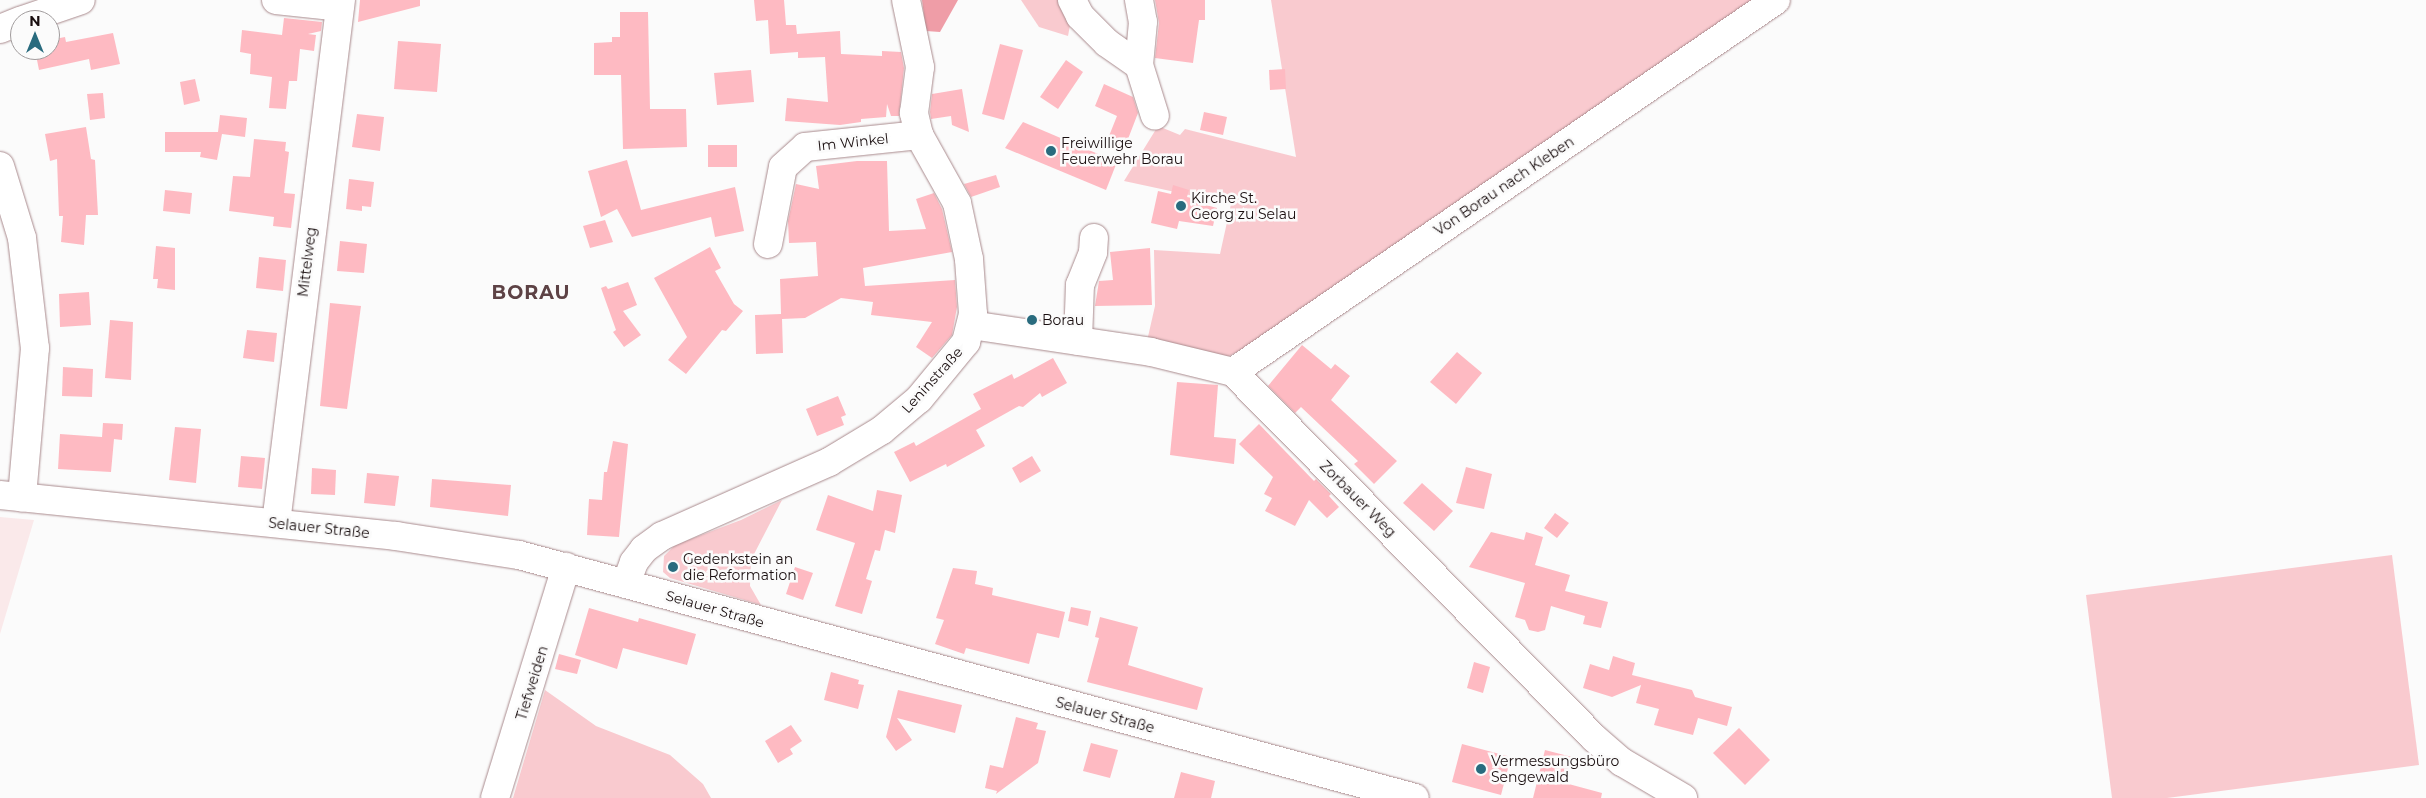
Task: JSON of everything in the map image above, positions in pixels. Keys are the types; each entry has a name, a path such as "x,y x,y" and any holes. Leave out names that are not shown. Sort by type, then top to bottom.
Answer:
{"street":[{"path":"53,10 81,0"},
{"path":"276,0 340,4"},
{"name":"Leninstraße","path":"626,584 634,562 662,536 829,462 882,430 919,399 955,359 966,342 971,324 973,292 970,259 957,203 919,135 914,113 920,67 906,0"},
{"path":"1072,0 1080,16 1107,43 1139,65"},
{"path":"1139,0 1143,22 1139,65 1155,116"},
{"name":"Von Borau nach Kleben","path":"1233,372 1776,0"},
{"name":"Mittelweg","path":"276,523 340,4"},
{"name":"Im Winkel","path":"768,244 783,167 805,148 919,135"},
{"path":"0,166 22,238 35,348 11,496"},
{"path":"1078,341 1080,285 1093,252 1094,238"},
{"path":"971,324 1151,352 1233,372"},
{"name":"Zorbauer Weg","path":"1233,372 1594,738 1622,762 1683,798"},
{"name":"Selauer Straße","path":"11,496 443,541 566,567 1415,798"},
{"name":"Tiefweiden","path":"495,798 566,567"}],"shaded area":[{"path":"922,0 958,0 940,32 926,31"},
{"path":"1021,0 1064,0 1072,15 1068,36 1039,27"},
{"path":"1271,0 1762,0 1471,203 1237,352 1227,357 1147,341 1155,306 1154,250 1220,254 1231,204 1124,181 1158,126 1180,135 1185,129 1296,157"},
{"path":"782,500 751,560 750,586 761,605 670,578 663,572 664,556 675,545 741,520"},
{"path":"0,517 34,520 0,634"},
{"path":"2392,555 2419,765 2167,798 2112,798 2086,595"},
{"path":"545,690 596,726 670,755 703,784 711,798 513,798"}],"building":[{"path":"360,0 420,0 420,6 358,22"},
{"path":"754,0 784,0 786,25 796,25 797,34 840,31 841,54 882,56 882,51 901,52 904,68 899,116 891,116 887,104 886,117 861,119 861,122 840,125 785,121 787,98 828,102 825,57 798,58 798,52 770,54 768,20 756,21"},
{"path":"1155,0 1205,0 1205,20 1199,20 1193,63 1155,58 1159,23"},
{"path":"620,12 648,12 650,109 686,109 687,147 623,149 621,75 594,75 594,43 612,42 612,37 620,37"},
{"path":"284,18 322,22 321,31 308,34 316,35 314,51 300,49 297,81 289,81 286,109 269,108 272,77 250,74 251,54 240,52 242,30 282,35"},
{"path":"113,33 120,64 91,70 89,59 39,70 37,60 60,60 60,38 65,37 66,42"},
{"path":"398,41 441,44 437,92 394,89"},
{"path":"1000,44 1023,50 1004,120 982,114"},
{"path":"1066,60 1083,72 1058,109 1040,97"},
{"path":"1285,69 1286,89 1270,90 1269,70"},
{"path":"751,70 754,102 717,105 714,73"},
{"path":"195,79 200,101 184,105 180,82"},
{"path":"1104,84 1133,97 1138,113 1123,152 1107,141 1117,116 1095,106"},
{"path":"962,89 969,132 952,125 951,116 931,119 932,94"},
{"path":"103,93 105,118 90,120 87,94"},
{"path":"1204,112 1227,117 1223,135 1200,130"},
{"path":"357,114 384,117 380,151 352,147"},
{"path":"220,115 247,118 245,137 222,134 217,160 200,157 201,152 165,152 165,132 218,132"},
{"path":"1023,122 1117,162 1106,190 1005,148"},
{"path":"86,127 91,159 95,160 98,215 86,215 84,245 61,242 63,216 59,216 57,159 50,161 45,134"},
{"path":"254,139 286,142 285,151 289,152 284,193 295,194 291,228 273,226 274,217 229,211 233,176 250,177"},
{"path":"708,145 737,145 737,167 708,167"},
{"path":"627,160 641,210 735,187 744,231 715,237 711,217 632,237 617,209 601,217 588,171"},
{"path":"857,161 887,161 889,231 926,229 916,199 934,193 942,209 952,252 863,268 865,286 955,280 957,307 952,335 932,358 916,347 932,322 871,315 873,302 841,298 805,318 782,319 783,353 756,354 755,315 781,314 780,279 818,276 816,242 789,243 788,221 796,184 819,189 816,166"},
{"path":"996,175 1000,187 971,197 964,184"},
{"path":"349,179 374,182 371,207 362,206 362,211 346,209"},
{"name":"Kirche St. Georg zu Selau","path":"1173,185 1189,190 1187,197 1200,200 1199,203 1217,208 1213,226 1179,221 1177,229 1151,223 1158,191 1171,194"},
{"path":"165,190 192,193 190,214 163,211"},
{"path":"605,220 613,242 590,248 583,226"},
{"path":"340,241 367,244 364,273 337,271"},
{"path":"156,246 175,248 175,290 157,288 158,279 153,279"},
{"path":"710,247 721,268 715,271 734,304 743,311 726,331 722,330 686,374 668,360 687,337 654,278"},
{"path":"1150,248 1152,305 1095,306 1099,281 1113,280 1110,252"},
{"path":"259,257 286,260 283,291 256,288"},
{"path":"628,282 637,305 623,311 641,335 624,347 613,332 616,330 601,288 606,286 608,289"},
{"path":"89,292 91,325 60,327 59,294"},
{"path":"330,303 361,306 347,409 320,406"},
{"path":"110,320 133,322 131,380 105,378"},
{"path":"247,330 277,333 274,362 243,358"},
{"path":"1302,345 1331,369 1335,364 1350,376 1331,400 1397,461 1374,484 1354,464 1358,461 1301,407 1295,413 1268,386"},
{"path":"1457,352 1482,373 1456,404 1430,382"},
{"path":"1053,358 1067,383 1042,397 1040,393 1023,407 1019,406 976,430 985,446 947,467 946,464 910,482 894,452 914,442 916,446 981,409 973,394 1012,374 1014,379"},
{"path":"63,367 93,369 92,397 62,396"},
{"path":"1177,382 1218,385 1214,437 1236,439 1234,464 1170,455"},
{"path":"838,396 846,415 841,417 844,425 817,436 806,409"},
{"path":"103,423 123,424 122,440 114,439 111,472 58,469 60,434 102,437"},
{"path":"1259,424 1314,481 1316,479 1331,494 1329,496 1339,507 1327,518 1309,500 1295,526 1265,511 1272,498 1264,494 1273,477 1239,444"},
{"path":"175,427 201,429 196,483 169,480"},
{"path":"613,441 628,444 619,537 587,535 589,499 602,500 604,472 607,472"},
{"path":"241,456 265,458 262,489 238,487"},
{"path":"1032,456 1041,471 1020,483 1012,468"},
{"path":"1466,467 1492,474 1484,509 1456,503"},
{"path":"312,468 336,470 335,495 311,494"},
{"path":"367,473 399,476 395,506 364,503"},
{"path":"432,479 511,485 508,516 430,507"},
{"path":"1422,483 1453,511 1434,531 1403,503"},
{"path":"877,490 902,495 895,533 885,530 880,551 875,550 866,579 872,581 862,614 835,606 855,543 816,530 828,495 873,511"},
{"path":"1555,513 1569,523 1557,538 1544,528"},
{"path":"1491,532 1524,540 1526,532 1543,537 1535,565 1570,575 1565,591 1608,602 1601,628 1583,624 1585,616 1551,606 1545,630 1538,632 1529,630 1525,620 1515,617 1525,583 1469,567"},
{"path":"795,567 813,573 803,600 786,594"},
{"path":"953,568 977,571 975,584 993,588 992,595 1065,612 1059,638 1037,633 1029,664 966,648 964,654 935,644 944,620 936,618"},
{"path":"1071,607 1091,611 1088,626 1068,621"},
{"path":"589,608 638,622 639,618 696,634 687,665 623,648 617,669 575,655"},
{"path":"1100,617 1138,627 1128,665 1203,688 1197,710 1087,682 1099,638 1095,637"},
{"path":"559,654 581,660 577,674 555,669"},
{"path":"1613,656 1635,663 1632,675 1692,690 1695,697 1732,707 1727,726 1698,718 1693,735 1654,725 1659,709 1636,703 1641,685 1612,697 1583,688 1590,664 1609,670"},
{"path":"1474,662 1490,667 1483,693 1467,688"},
{"path":"831,672 859,680 858,684 864,685 858,709 824,700"},
{"path":"898,690 962,705 955,733 897,718 912,740 896,751 886,737"},
{"path":"1016,717 1038,723 1036,729 1046,731 1038,763 996,794 997,791 985,788 990,765 1003,768"},
{"path":"791,725 802,741 790,749 793,754 778,763 765,741"},
{"path":"1739,728 1770,760 1745,785 1713,753"},
{"path":"1091,743 1118,750 1110,778 1083,771"},
{"name":"Vermessungsbüro Sengewald","path":"1462,744 1511,757 1501,795 1452,782"},
{"path":"1545,750 1572,757 1565,783 1602,793 1601,798 1533,798"},
{"path":"1181,772 1215,781 1211,798 1174,798"}],"place":[{"name":"Freiwillige Feuerwehr Borau","path":"1051,151"},
{"name":"Kirche St. Georg zu Selau","path":"1181,206"},
{"name":"Borau","path":"1032,320"},
{"name":"Gedenkstein an die Reformation","path":"673,567"},
{"name":"Vermessungsbüro Sengewald","path":"1481,769"}],"district":[{"name":"BORAU","path":"531,293"}]}
